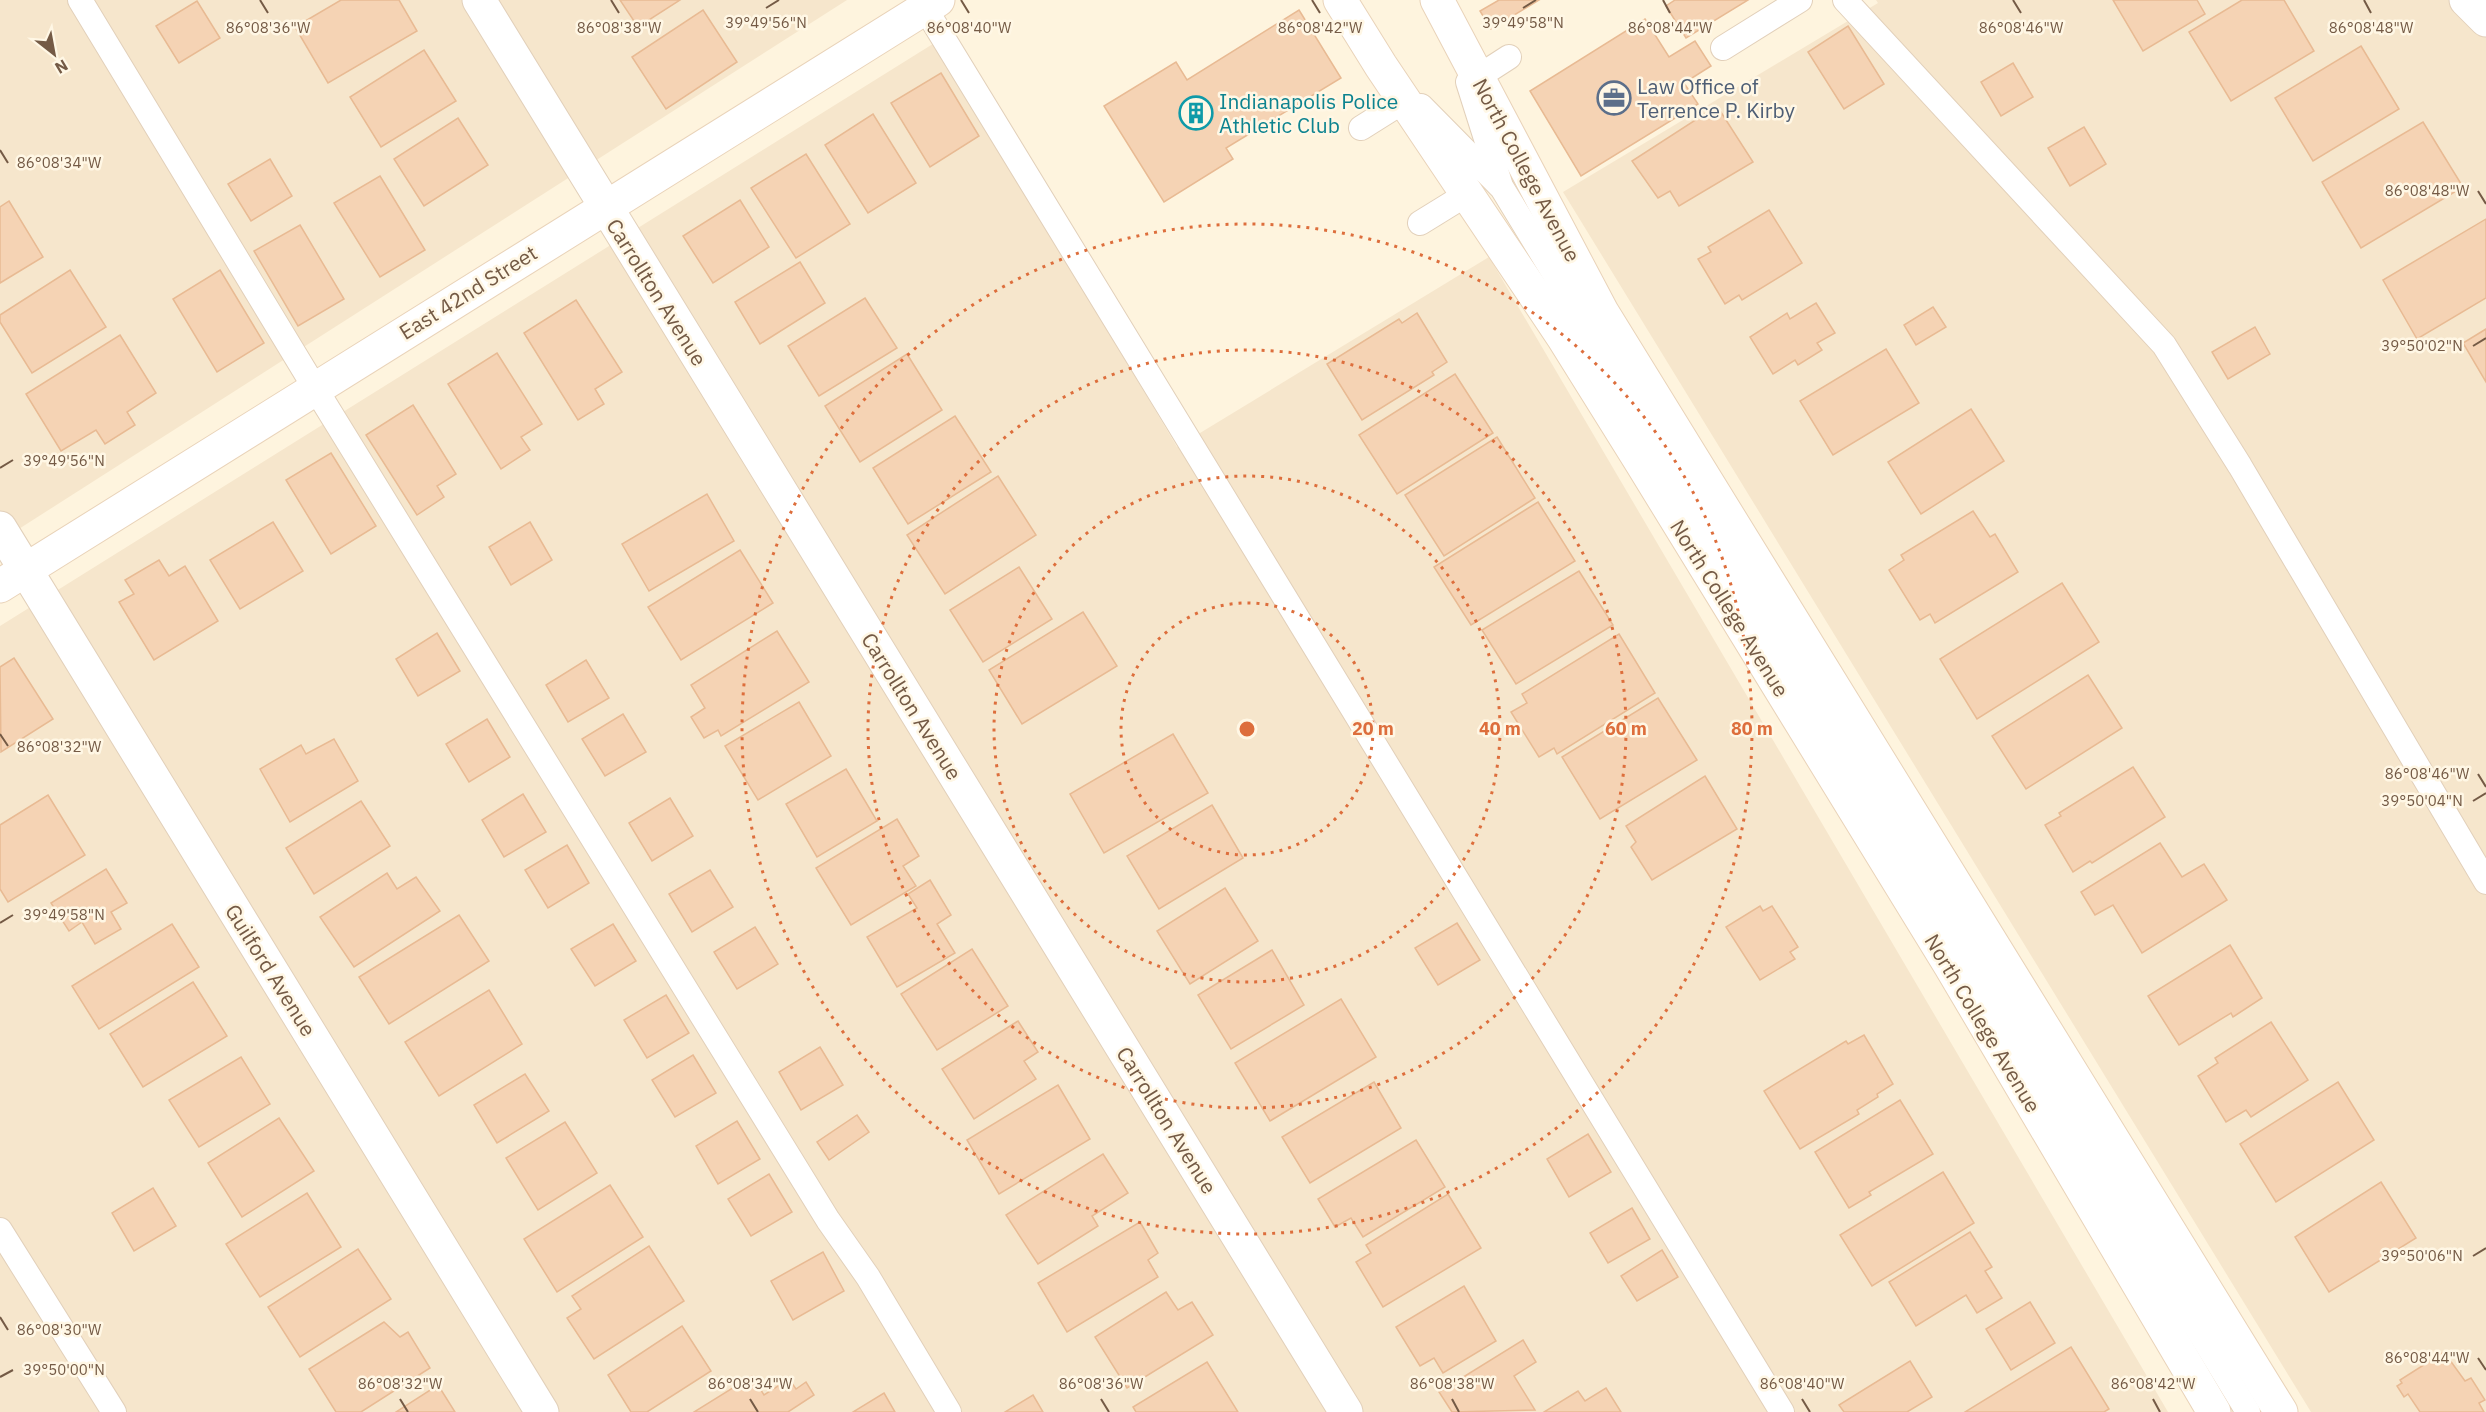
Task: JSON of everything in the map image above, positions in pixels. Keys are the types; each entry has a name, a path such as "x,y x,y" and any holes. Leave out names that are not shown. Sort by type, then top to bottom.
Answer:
{"street":[{"name":"Carrollton Avenue","path":"479,0 1346,1412"},
{"name":"North College Avenue","path":"1340,0 1404,101 1563,337 1925,925 2214,1412"},
{"path":"2466,0 2486,20"},
{"name":"East 42nd Street","path":"13,578 928,3"},
{"name":"North College Avenue","path":"1443,12 1596,302 1634,366 2281,1412"},
{"name":"Guilford Avenue","path":"0,528 13,578 542,1412"}],"lane":[{"path":"80,0 315,388 828,1220 868,1277 949,1412"},
{"path":"1723,48 1800,0"},
{"path":"1845,0 2164,345 2240,466 2486,882"},
{"path":"928,3 1782,1412"},
{"path":"1443,12 1502,188"},
{"path":"1478,77 1509,57"},
{"path":"1381,66 1502,188"},
{"path":"1361,128 1404,101"},
{"name":"North College Avenue","path":"1502,188 2248,1412"},
{"path":"1420,223 1467,194"},
{"path":"0,1230 114,1412"}],"shaded area":[{"path":"0,0 847,0 0,541"},
{"path":"1876,0 2486,0 2486,1412 2311,1412 1563,192 1878,3"},
{"path":"936,42 1177,447 1489,257 2168,1412 0,1412 0,626"}],"building":[{"path":"341,0 399,0 417,31 328,83 295,27"},
{"path":"620,0 680,0 638,27"},
{"path":"1499,0 1539,0 1491,29 1480,11"},
{"path":"1675,0 1748,0 1686,38 1666,6"},
{"path":"2113,0 2197,0 2205,14 2143,51"},
{"path":"2242,0 2284,0 2314,51 2231,101 2189,32"},
{"path":"197,1 220,38 179,63 156,26"},
{"path":"703,10 737,62 666,109 632,57"},
{"name":"Indianapolis Police Athletic Club","path":"1299,10 1341,78 1226,148 1233,159 1164,202 1104,106 1176,62 1187,80"},
{"name":"Law Office of Terrence P. Kirby","path":"1645,19 1669,57 1695,41 1711,66 1684,83 1698,104 1581,176 1530,91"},
{"path":"1848,26 1884,84 1844,109 1808,52"},
{"path":"2361,46 2399,109 2313,161 2275,98"},
{"path":"424,50 456,101 381,147 350,97"},
{"path":"2013,63 2033,97 2001,116 1981,82"},
{"path":"941,73 979,136 930,167 891,103"},
{"path":"1717,106 1753,162 1679,206 1670,191 1658,198 1632,161"},
{"path":"873,114 916,183 868,213 825,145"},
{"path":"458,118 488,165 424,206 394,159"},
{"path":"2423,122 2463,187 2361,248 2322,182"},
{"path":"2084,127 2106,164 2070,186 2048,148"},
{"path":"806,154 850,224 796,258 751,188"},
{"path":"270,159 292,196 251,221 228,184"},
{"path":"380,176 425,250 380,277 334,203"},
{"path":"740,200 769,247 713,283 683,236"},
{"path":"9,201 43,257 0,283 0,207"},
{"path":"1769,210 1802,263 1742,300 1739,295 1725,304 1698,259 1711,252 1708,247"},
{"path":"2486,219 2486,298 2417,339 2383,280"},
{"path":"300,225 344,299 298,326 254,251"},
{"path":"800,262 825,303 760,344 735,302"},
{"path":"70,270 106,327 32,373 0,322 0,315"},
{"path":"220,270 264,343 217,372 173,299"},
{"path":"865,298 897,348 819,396 788,346"},
{"path":"576,300 622,372 595,389 604,404 578,420 524,333"},
{"path":"1816,303 1835,333 1817,343 1822,350 1798,365 1795,360 1773,374 1750,337 1787,313 1790,319"},
{"path":"1933,307 1946,327 1916,345 1904,325"},
{"path":"1417,313 1447,362 1432,372 1434,375 1362,420 1327,364 1399,319 1402,323"},
{"path":"2255,327 2270,354 2228,379 2212,352"},
{"path":"2486,329 2486,382 2463,343"},
{"path":"120,335 156,393 127,412 135,425 105,444 96,430 61,451 26,394"},
{"path":"1886,349 1919,403 1833,455 1800,401"},
{"path":"497,353 542,424 521,437 530,450 501,469 448,384"},
{"path":"907,354 942,410 860,462 825,406"},
{"path":"1455,374 1493,433 1397,494 1359,435"},
{"path":"413,405 456,474 437,486 444,497 417,515 366,435"},
{"path":"1971,409 2004,461 1921,514 1888,462"},
{"path":"955,416 991,472 908,524 873,468"},
{"path":"1497,437 1535,498 1444,556 1405,495"},
{"path":"331,453 376,526 331,554 286,480"},
{"path":"998,476 1036,535 945,594 907,535"},
{"path":"707,494 734,541 649,591 622,544"},
{"path":"1538,502 1575,561 1471,625 1434,567"},
{"path":"1973,511 1990,537 1995,534 2018,572 1935,623 1930,614 1920,620 1889,570 1904,560 1901,555"},
{"path":"273,522 303,571 240,609 210,560"},
{"path":"530,522 552,560 511,585 489,547"},
{"path":"740,550 773,603 681,660 648,607"},
{"path":"159,560 169,576 185,566 218,621 154,660 119,602 134,594 125,580"},
{"path":"1019,567 1052,619 983,662 950,610"},
{"path":"1579,571 1613,625 1516,684 1482,630"},
{"path":"2062,583 2099,642 1977,719 1940,659"},
{"path":"1083,612 1117,666 1022,724 989,670"},
{"path":"777,631 809,682 721,736 718,730 704,738 691,717 705,708 691,685"},
{"path":"437,633 460,671 418,696 396,659"},
{"path":"1619,634 1655,693 1557,754 1554,748 1539,757 1511,712 1527,703 1522,694"},
{"path":"14,658 53,719 1,752 0,667"},
{"path":"586,660 609,698 568,722 546,685"},
{"path":"2088,675 2122,728 2026,789 1992,736"},
{"path":"1658,698 1697,760 1600,819 1562,757"},
{"path":"799,702 831,756 758,800 725,746"},
{"path":"623,714 646,752 605,776 582,739"},
{"path":"487,719 510,757 469,782 446,744"},
{"path":"1173,734 1208,793 1104,853 1070,794"},
{"path":"334,739 358,781 290,822 260,769 301,745 306,754"},
{"path":"2133,767 2165,817 2092,863 2090,861 2073,872 2045,825 2061,816 2059,813"},
{"path":"846,769 877,821 817,857 786,804"},
{"path":"1705,776 1737,829 1652,880 1631,847 1636,842 1626,826"},
{"path":"523,794 546,832 504,857 482,820"},
{"path":"48,795 85,855 8,902 0,889 0,825"},
{"path":"670,798 693,836 652,861 629,823"},
{"path":"361,801 390,846 314,894 286,848"},
{"path":"1212,805 1243,858 1159,909 1127,856"},
{"path":"897,819 919,856 903,866 916,886 851,925 816,868"},
{"path":"2160,843 2182,877 2204,864 2227,900 2142,953 2113,905 2095,915 2081,892"},
{"path":"567,845 589,883 548,908 525,870"},
{"path":"106,869 127,903 111,912 121,929 95,944 82,922 69,931 51,903"},
{"path":"710,870 733,907 692,932 669,894"},
{"path":"387,873 397,889 416,877 440,911 354,967 320,917"},
{"path":"930,880 951,915 937,924 955,953 897,987 867,937 917,908 908,894"},
{"path":"1225,888 1258,941 1190,984 1157,931"},
{"path":"1760,906 1763,911 1772,906 1798,947 1790,952 1795,959 1760,980 1726,927"},
{"path":"459,915 489,961 389,1024 359,977"},
{"path":"1457,923 1480,960 1438,985 1415,948"},
{"path":"172,924 199,967 99,1029 72,986"},
{"path":"613,924 636,961 595,986 571,949"},
{"path":"755,927 778,964 737,989 714,952"},
{"path":"2230,945 2262,998 2233,1017 2231,1013 2179,1045 2148,996"},
{"path":"972,949 1008,1006 937,1050 901,994"},
{"path":"1272,950 1304,1005 1231,1049 1198,995"},
{"path":"193,982 227,1036 143,1087 110,1034"},
{"path":"489,990 522,1044 439,1096 405,1042"},
{"path":"666,995 689,1033 647,1058 624,1020"},
{"path":"1341,999 1376,1057 1270,1121 1235,1063"},
{"path":"1018,1021 1038,1052 1024,1061 1036,1079 974,1119 942,1069"},
{"path":"2271,1022 2308,1080 2251,1117 2246,1110 2226,1122 2198,1076 2218,1063 2215,1058"},
{"path":"1864,1035 1893,1084 1857,1110 1859,1114 1800,1149 1764,1091 1846,1041 1848,1044"},
{"path":"820,1047 843,1085 801,1110 779,1072"},
{"path":"693,1055 716,1093 675,1117 652,1080"},
{"path":"241,1057 270,1104 199,1147 169,1100"},
{"path":"525,1074 549,1111 497,1143 474,1105"},
{"path":"1374,1082 1401,1128 1310,1183 1282,1137"},
{"path":"2338,1082 2374,1140 2276,1202 2240,1144"},
{"path":"1058,1085 1090,1139 999,1194 967,1140"},
{"path":"1900,1100 1933,1154 1869,1192 1871,1195 1849,1208 1815,1152"},
{"path":"857,1115 869,1132 829,1160 817,1142"},
{"path":"279,1118 314,1171 242,1217 208,1163"},
{"path":"737,1121 760,1159 718,1184 696,1146"},
{"path":"565,1122 597,1173 538,1210 506,1158"},
{"path":"1588,1134 1611,1172 1569,1197 1547,1159"},
{"path":"1416,1140 1445,1187 1363,1237 1351,1218 1335,1227 1318,1199"},
{"path":"1103,1154 1128,1193 1092,1216 1098,1226 1038,1264 1006,1215"},
{"path":"1943,1172 1974,1223 1872,1286 1840,1235"},
{"path":"769,1174 792,1212 751,1236 728,1199"},
{"path":"2381,1182 2416,1238 2329,1292 2295,1237"},
{"path":"610,1185 643,1237 557,1292 524,1239"},
{"path":"153,1188 176,1226 134,1251 112,1213"},
{"path":"307,1193 341,1247 260,1297 226,1244"},
{"path":"1448,1194 1481,1248 1383,1307 1356,1262 1371,1253 1366,1245"},
{"path":"1632,1208 1650,1239 1608,1263 1590,1233"},
{"path":"1140,1222 1158,1253 1148,1260 1158,1277 1067,1332 1038,1283"},
{"path":"1970,1232 1992,1267 1985,1271 2002,1298 1977,1313 1966,1295 1916,1326 1889,1282"},
{"path":"649,1246 684,1301 594,1359 567,1318 581,1309 572,1296"},
{"path":"358,1249 391,1299 300,1357 268,1307"},
{"path":"1662,1250 1678,1277 1637,1301 1621,1276"},
{"path":"823,1252 844,1291 793,1320 771,1281"},
{"path":"1464,1286 1496,1341 1443,1373 1434,1358 1420,1366 1396,1327"},
{"path":"1166,1292 1178,1310 1192,1302 1213,1335 1127,1388 1095,1337"},
{"path":"2030,1302 2055,1343 2011,1370 1986,1329"},
{"path":"384,1322 400,1337 408,1332 430,1368 361,1412 336,1412 309,1369"},
{"path":"682,1326 711,1371 647,1412 631,1412 608,1375"},
{"path":"1523,1340 1536,1362 1514,1376 1535,1410 1452,1412 1439,1392"},
{"path":"2071,1347 2109,1409 2104,1412 1965,1412"},
{"path":"2444,1352 2465,1381 2471,1378 2485,1400 2479,1403 2484,1412 2420,1412 2408,1394 2404,1397 2397,1386 2402,1383 2400,1380"},
{"path":"1910,1361 1932,1397 1907,1412 1844,1412 1839,1405"},
{"path":"1207,1362 1238,1412 1136,1412 1133,1407"},
{"path":"752,1376 764,1395 789,1379 796,1389 806,1382 814,1395 788,1412 694,1412"},
{"path":"438,1385 455,1412 396,1412"},
{"path":"1606,1388 1621,1412 1544,1412 1578,1391 1585,1401"},
{"path":"884,1393 895,1412 853,1412"},
{"path":"1033,1395 1043,1412 1005,1412"}],"place":[{"name":"Law Office of Terrence P. Kirby","path":"1614,98"},
{"name":"Indianapolis Police Athletic Club","path":"1196,113"}]}
